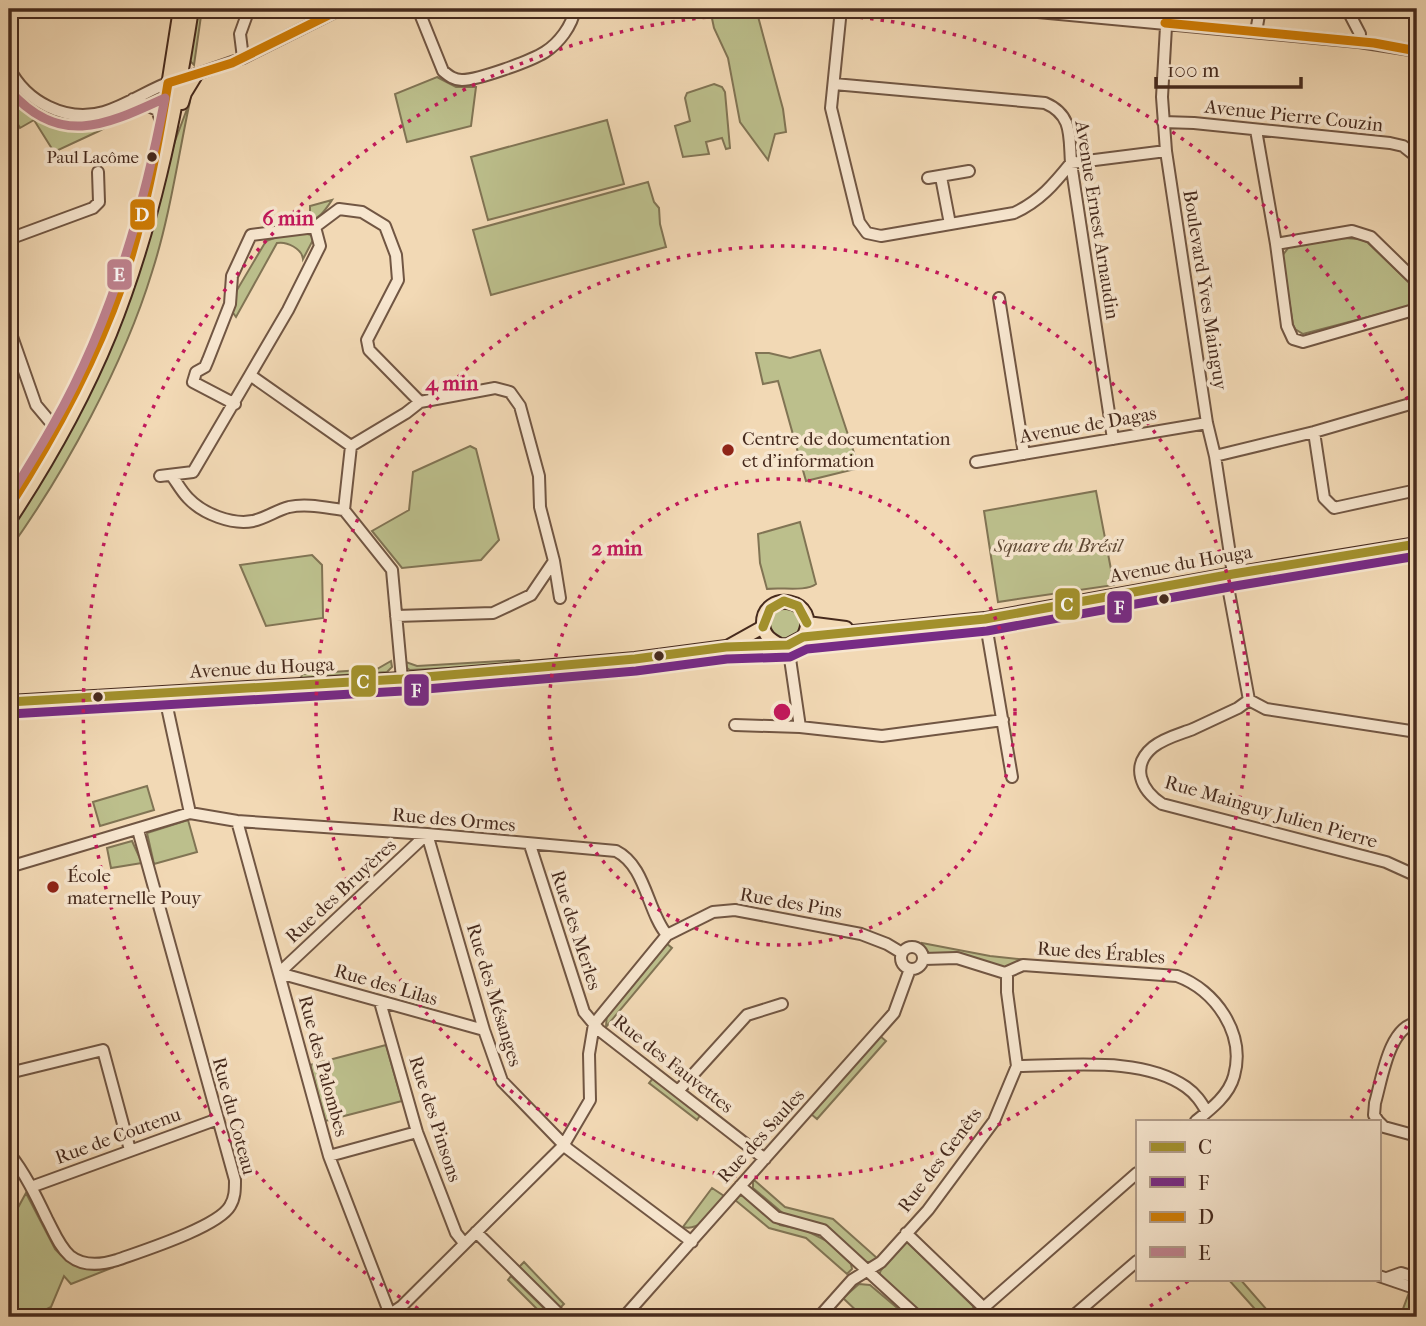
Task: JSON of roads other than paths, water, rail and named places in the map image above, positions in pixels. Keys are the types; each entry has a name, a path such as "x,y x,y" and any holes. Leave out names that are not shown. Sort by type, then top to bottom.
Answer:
{"main road":[{"path":"9,521 65,429 110,334 139,252 164,156 180,9"},
{"path":"9,507 57,430 102,335 133,250 192,9"},
{"path":"164,156 176,130 185,93 196,75"},
{"name":"Avenue du Houga","path":"867,629 985,619 1417,544"},
{"path":"803,637 807,623 802,609 797,605 785,601 771,606 766,612 763,626 769,640 784,645 803,637 867,629"},
{"path":"807,623 867,629"},
{"name":"Avenue du Houga","path":"726,647 763,626"},
{"name":"Avenue du Houga","path":"9,702 402,680 635,659 726,647 784,645"}],"street":[{"path":"243,58 240,34 249,9"},
{"path":"9,68 28,94 40,103 58,111 83,114 101,112 174,81 243,58 341,9"},
{"path":"418,9 443,71 451,78 461,80 478,78 544,52 563,36 575,9"},
{"path":"841,9 831,108 859,222 867,233 881,236 1014,213 1033,204 1048,192 1071,163 1166,151"},
{"path":"1006,9 1414,49"},
{"name":"Boulevard Yves Mainguy","path":"1167,9 1162,97 1166,151 1207,423 1215,456 1229,575"},
{"path":"1256,32 1260,9"},
{"path":"1347,9 1360,34 1359,42"},
{"name":"Avenue Ernest Arnaudin","path":"834,84 1045,103 1057,108 1065,117 1069,128 1071,163 1113,439"},
{"path":"133,99 157,110 162,124"},
{"name":"Avenue Pierre Couzin","path":"1163,122 1390,143 1403,146 1417,157"},
{"path":"1256,130 1287,326 1293,338 1303,342 1417,310"},
{"path":"9,239 93,208 99,202 97,172"},
{"path":"928,178 969,172"},
{"path":"941,177 950,224"},
{"path":"235,404 193,382 196,372 205,367 226,312 232,276 245,246 251,235 315,227 339,209 362,212 386,226 396,255 398,280 367,340 369,350 420,402"},
{"path":"315,227 320,246 288,310 235,404 193,472 166,476 197,506 219,517 240,522 299,506 344,510"},
{"path":"1276,244 1352,231 1371,237 1417,282"},
{"path":"999,298 1024,454"},
{"path":"9,328 36,405 57,430"},
{"path":"250,375 351,446"},
{"path":"351,446 420,402 495,388 510,392 520,406 539,476 540,508 554,561 560,598"},
{"path":"1215,456 1314,432 1417,402"},
{"name":"Avenue de Dagas","path":"976,462 1207,423"},
{"path":"1314,432 1324,498 1334,508 1417,490"},
{"path":"351,446 344,510 392,570 402,680"},
{"path":"396,617 493,613 531,595 554,561"},
{"path":"1229,575 1249,700 1266,709 1417,732"},
{"path":"985,619 1012,776"},
{"path":"784,645 800,727"},
{"path":"9,867 190,813 164,693"},
{"name":"Rue Mainguy Julien Pierre","path":"1249,700 1238,708 1154,746 1143,759 1140,774 1143,786 1150,796 1162,804 1386,862 1417,876"},
{"path":"735,725 800,727 882,736 1003,720"},
{"name":"Rue des Ormes","path":"190,813 237,821 617,851 634,867 667,935"},
{"name":"Rue des Palombes","path":"237,821 329,1156 389,1316"},
{"name":"Rue du Coteau","path":"9,1153 19,1165 61,1246 72,1258 88,1264 101,1265 117,1261 215,1222 229,1209 235,1196 235,1180 138,830"},
{"name":"Rue des Bruyères","path":"279,973 427,834"},
{"name":"Rue des Mésanges","path":"427,834 484,1030 502,1081 563,1146 692,1242"},
{"name":"Rue des Merles","path":"530,845 584,1012 594,1024"},
{"name":"Rue des Pins","path":"389,1316 563,1146 590,1100 589,1054 594,1024 600,1013 667,935 713,912 735,910 861,933 902,953"},
{"path":"914,946 923,953 924,959 920,966 910,969 902,963 902,953 914,946"},
{"name":"Rue des Érables","path":"924,959 957,958 1005,973 1023,965 1177,976 1192,982 1210,996 1224,1013 1232,1031 1235,1051 1234,1077 1226,1094 1197,1120"},
{"name":"Rue des Saules","path":"624,1317 894,1013 910,969"},
{"name":"Rue des Lilas","path":"279,973 484,1030"},
{"path":"1005,973 1017,1066 1116,1066 1150,1072 1185,1086 1197,1096 1207,1112"},
{"name":"Rue des Pinsons","path":"380,1002 417,1132 456,1233 464,1243"},
{"path":"679,1090 747,1015 782,1004"},
{"path":"1377,1120 1374,1115 1375,1103 1395,1036 1408,1024 1417,1023"},
{"name":"Rue des Fauvettes","path":"594,1024 765,1158"},
{"path":"9,1073 103,1050 130,1150"},
{"name":"Rue des Genêts","path":"819,1317 852,1280 881,1262 928,1210 994,1121 1017,1066"},
{"name":"Rue de Coutenu","path":"31,1187 218,1119"},
{"path":"1380,1124 1417,1136"},
{"path":"329,1156 417,1132"},
{"path":"972,1317 1136,1174"},
{"path":"740,1186 776,1217 823,1230 918,1317"},
{"path":"476,1232 562,1317"},
{"path":"906,1233 984,1308"},
{"path":"1072,1317 1136,1262"},
{"path":"1383,1277 1401,1273 1417,1278"},
{"path":"1383,1277 1417,1289"}],"place":[{"name":"Paul Lacôme","path":"152,157"},
{"name":"Centre de documentation et d'information","path":"728,450"},
{"name":"École maternelle Pouy","path":"53,887"}],"park label":[{"name":"Square du Brésil","path":"1058,546"}]}
